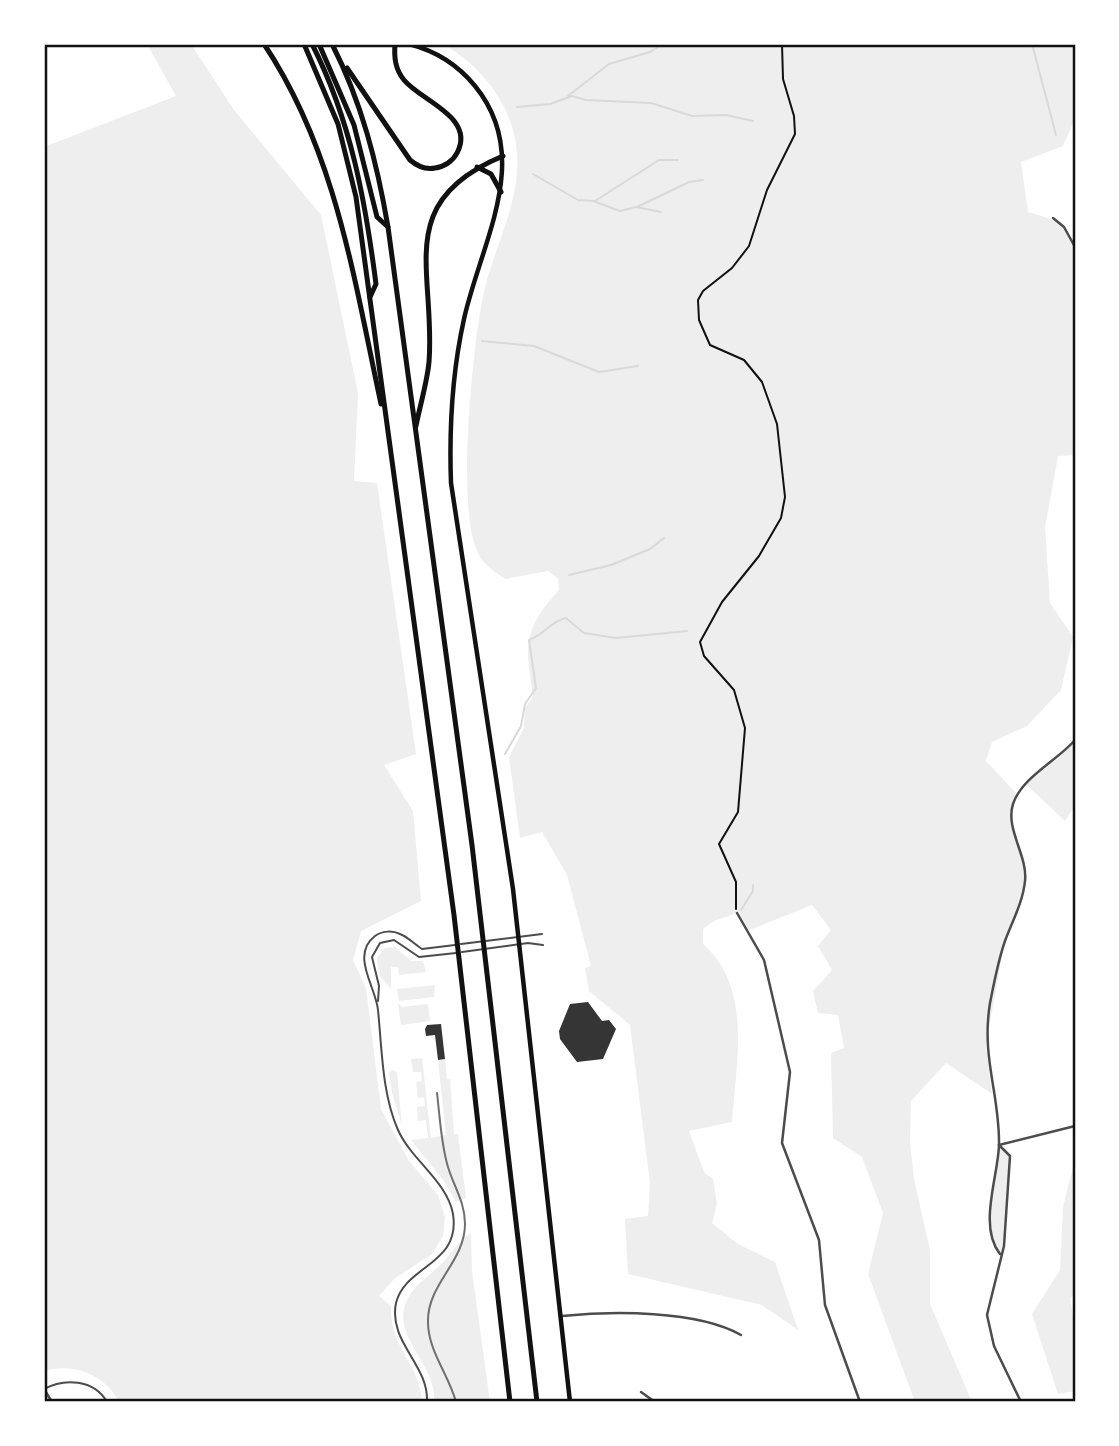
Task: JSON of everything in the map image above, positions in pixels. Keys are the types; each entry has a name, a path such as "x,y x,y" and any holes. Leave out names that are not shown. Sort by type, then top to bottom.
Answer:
{"highway":[{"path":"264,44 299,103 327,171 389,443"},
{"path":"312,44 339,103 362,181 376,284 370,297"},
{"path":"319,44 354,125 377,217 388,227"},
{"path":"332,44 410,160 426,168 443,166 457,152 460,140 458,126 404,79 395,61 395,44"},
{"path":"305,46 332,107 351,170 460,968 510,1402"},
{"path":"339,57 375,154 388,227 486,965 537,1402"},
{"path":"415,433 429,363 427,234 436,208 447,192 477,167 503,156"},
{"path":"477,167 491,174 501,192"}],"main road":[{"path":"409,44 440,55 471,82 491,112 503,156 501,192 460,338 453,389 450,462 455,523 518,937 570,1402"}],"street":[{"path":"1053,218 1065,227 1075,247"},
{"path":"1075,291 1075,320"},
{"path":"1000,1254 994,1246 992,1225 999,1145 986,1046 990,1004 1004,944 1025,881 1012,808 1017,794 1026,784 1061,756 1075,740"},
{"path":"737,913 764,960 790,1072 782,1143 819,1240 825,1305 860,1402"},
{"path":"999,1145 1075,1126"},
{"path":"999,1145 1010,1156 1004,1247 1000,1254 987,1315 989,1333 1021,1402"},
{"path":"560,1317 631,1312 726,1327 741,1335"},
{"path":"44,1389 52,1402"},
{"path":"641,1392 655,1402"}],"lane":[{"path":"378,1006 365,969 364,953 371,941 382,933 402,934 422,949 542,934"},
{"path":"427,1402 424,1380 399,1337 396,1303 403,1288 443,1254 451,1238 453,1214 447,1195 415,1157 397,1129 387,1089 378,1006 379,986 372,957 376,947 385,941 394,940 419,957 519,945 543,945"},
{"path":"44,1389 58,1382 80,1383 92,1387 107,1402"}],"path":[{"path":"737,913 737,885 719,844 738,812 746,728 734,690 704,656 701,642 722,602 748,572 770,538 781,518 785,497 777,424 762,382 744,360 710,345 697,310 703,291 732,268 749,246 767,190 795,134 796,124 783,79 782,44"}],"shaded area":[{"path":"147,44 191,44 234,110 321,215 358,393 354,481 377,483 416,754 384,765 413,811 421,901 361,931 353,960 366,988 381,1109 409,1161 438,1195 445,1217 443,1236 432,1254 394,1279 379,1296 391,1306 395,1333 416,1377 422,1402 119,1402 106,1384 88,1373 66,1368 44,1371 44,147 176,96"},
{"path":"443,44 1075,44 1075,119 1063,146 1021,162 1028,212 1051,219 1063,227 1075,247 1075,455 1058,456 1045,528 1050,603 1073,637 1061,690 1027,726 992,742 986,761 1017,794 1012,808 1013,824 1026,869 1023,895 1004,944 986,1046 992,1094 946,1063 911,1101 910,1142 914,1179 930,1250 930,1304 972,1402 915,1402 868,1274 883,1213 862,1157 833,1138 831,1053 844,1048 838,1015 818,1013 813,991 832,970 818,946 831,930 812,905 747,931 737,913 714,921 703,929 703,944 719,962 729,982 738,1027 738,1051 732,1122 689,1131 704,1172 713,1179 717,1204 712,1223 738,1244 775,1262 798,1330 762,1305 628,1274 625,1219 648,1216 650,1183 630,1025 589,991 585,968 591,966 567,875 542,832 520,838 509,757 524,728 525,708 533,696 528,651 533,627 559,590 558,578 548,571 506,579 491,569 479,555 472,534 468,504 468,426 475,348 488,275 515,189 515,136 503,104 494,90 471,64"},
{"path":"1075,740 1075,805 1065,821 1026,784 1061,756"},
{"path":"395,947 411,961 423,961 426,972 399,975 398,967 391,967 391,989 379,975 377,958 385,948"},
{"path":"435,985 434,997 399,1001 397,989"},
{"path":"398,1003 402,1007 428,1004 430,1021 401,1025"},
{"path":"422,1058 431,1138 446,1135 438,1060 445,1059 447,1079 450,1079 454,1134 458,1134 466,1198 456,1202 444,1181 411,1140 428,1138 426,1120 418,1121 417,1107 425,1106 424,1097 418,1098 416,1082 422,1081 421,1072 413,1072 411,1059"},
{"path":"389,1072 397,1072 402,1126 392,1093"},
{"path":"999,1145 1010,1156 1004,1246 1000,1254 995,1244 991,1217"},
{"path":"1075,1159 1075,1292 1070,1299 1075,1327 1075,1391 1058,1394 1032,1314 1060,1270 1063,1207"},
{"path":"471,1233 472,1271 490,1402 434,1402 429,1375 408,1338 404,1312 414,1289"}],"building":[{"path":"588,1002 602,1021 609,1020 616,1029 603,1059 577,1062 560,1039 559,1031 570,1004"},
{"path":"441,1024 445,1059 438,1060 435,1035 426,1036 425,1029 427,1025"}],"waterway":[{"path":"568,96 609,64 650,52 663,44"},
{"path":"1032,44 1056,135"},
{"path":"517,107 550,104 572,96 586,100 651,103 692,116 726,115 753,121"},
{"path":"595,201 659,160 678,160"},
{"path":"533,174 578,200 593,201 620,211 636,207 661,212"},
{"path":"637,207 689,182 703,180"},
{"path":"482,341 534,346 599,372 638,366"},
{"path":"569,575 611,565 650,549 664,538"},
{"path":"505,754 521,726 525,704 536,688 529,640 566,618 584,633 616,638 687,631"},
{"path":"741,910 753,891 753,885"}],"railway":[{"path":"437,1093 442,1140 450,1174 465,1216 465,1224 459,1250 433,1296 428,1322 431,1343 456,1402"}]}
